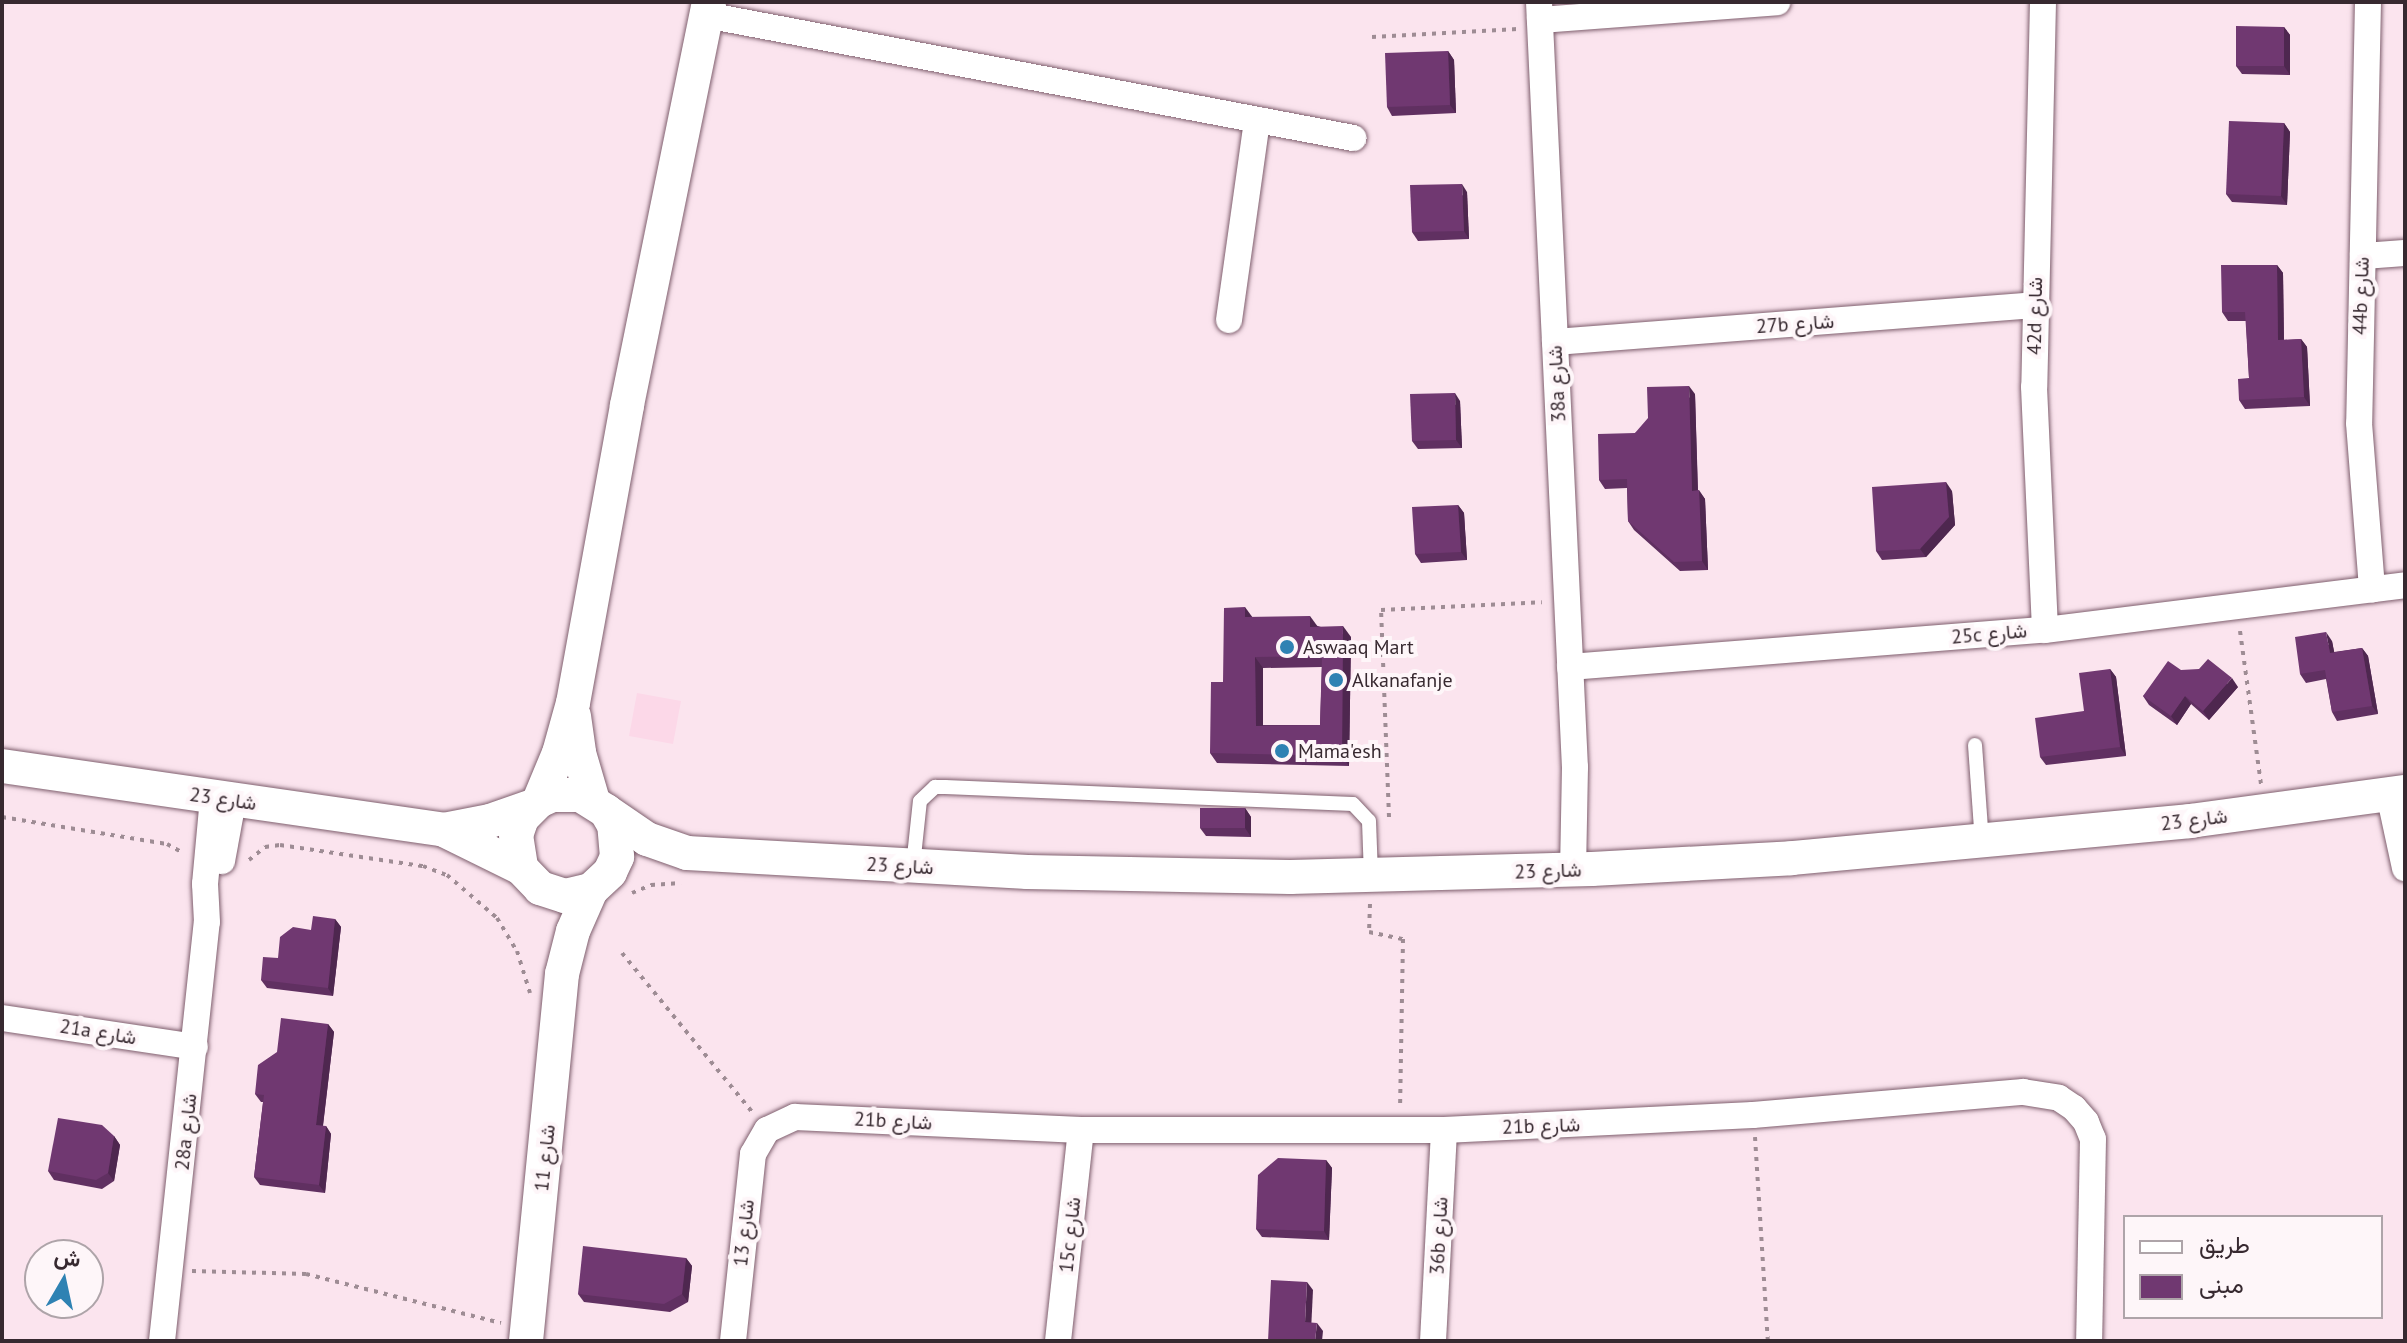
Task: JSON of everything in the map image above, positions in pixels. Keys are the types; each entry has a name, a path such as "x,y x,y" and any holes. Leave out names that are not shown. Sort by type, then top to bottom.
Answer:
{"street":[{"path":"1539,17 1777,2"},
{"name":"42d شارع","path":"2043,2 2035,305 2036,468 2045,630"},
{"name":"44b شارع","path":"2368,2 2359,423 2372,589"},
{"path":"573,703 579,753 618,841 609,886 565,896 530,878 516,851 516,835 522,818 536,803 559,753 573,703 621,435 707,8 1353,138"},
{"name":"38a شارع","path":"1539,17 1582,870"},
{"path":"1229,320 1257,120"},
{"path":"2363,256 2405,253"},
{"name":"27b شارع","path":"1555,342 2035,305"},
{"name":"25c شارع","path":"1570,667 2045,630 2405,585"},
{"name":"شارع 23","path":"2,766 444,830 490,821 536,803"},
{"path":"2397,793 2405,868"},
{"name":"شارع 23","path":"600,806 647,839 692,854 913,867 1142,875 1372,876 1582,870 1982,843 2397,793"},
{"path":"536,803 566,794 600,806"},
{"name":"28a شارع","path":"162,1341 223,800"},
{"name":"شارع 23","path":"444,830 530,878"},
{"name":"شارع 23","path":"609,886 692,854"},
{"name":"شارع 11","path":"530,878 554,930 562,974"},
{"name":"شارع 11","path":"526,1335 562,974 573,931 609,886"},
{"name":"21a شارع","path":"2,1018 195,1047"},
{"name":"21b شارع","path":"767,1130 780,1122 812,1117 1081,1130 1444,1130 1753,1115 2023,1092 2059,1098 2074,1108 2086,1122 2095,1156 2089,1341"},
{"name":"شارع 13","path":"733,1341 750,1168 758,1141 767,1130"},
{"name":"15c شارع","path":"1058,1341 1081,1130"},
{"name":"36b شارع","path":"1433,1341 1444,1130"}],"lane":[{"path":"1975,745 1982,843"},
{"path":"913,867 920,801 935,787 945,787 1353,804 1369,821 1372,876"}],"path":[{"path":"1372,37 1539,17"},
{"path":"1389,828 1381,610 1567,601"},
{"path":"2237,608 2264,811"},
{"path":"2,817 167,844 185,856 190,873 245,881 250,858 272,845 423,866 447,875 484,904 508,934 536,1003 560,1011"},
{"path":"609,886 689,884 692,854"},
{"path":"1372,876 1369,932 1403,939 1400,1131"},
{"path":"622,953 767,1130"},
{"path":"1753,1115 1768,1341"},
{"path":"172,1271 306,1274 526,1335"}],"shaded area":[{"path":"637,693 681,701 673,744 629,736"}],"building":[{"path":"2236,26 2284,27 2284,66 2236,66"},
{"path":"1448,51 1450,105 1387,107 1385,53"},
{"path":"2229,121 2284,123 2281,196 2226,194"},
{"path":"1462,184 1464,231 1412,232 1410,185"},
{"path":"2221,265 2277,265 2278,340 2301,339 2304,397 2239,400 2238,379 2249,378 2245,312 2222,312"},
{"path":"1689,386 1692,491 1699,490 1702,561 1674,562 1628,521 1627,479 1599,480 1598,434 1635,433 1648,418 1647,387"},
{"path":"1455,393 1456,440 1412,441 1410,394"},
{"path":"1946,482 1949,517 1920,549 1876,551 1872,487"},
{"path":"1458,505 1461,552 1415,554 1412,507"},
{"path":"1245,607 1245,617 1310,616 1310,627 1343,626 1342,756 1210,753 1211,682 1223,682 1224,608","holes":["1322,656 1320,725 1256,726 1255,657"]},
{"path":"2326,632 2330,653 2362,648 2372,706 2332,712 2325,670 2300,674 2295,637"},
{"path":"2208,659 2232,678 2203,711 2185,696 2171,716 2143,696 2168,661 2181,670 2199,669"},
{"path":"2110,669 2120,747 2040,757 2035,718 2084,711 2079,673"},
{"path":"1200,808 1245,808 1245,828 1200,828"},
{"path":"313,916 335,919 328,988 261,980 263,957 278,958 280,937 293,927 311,930"},
{"path":"281,1018 328,1024 316,1125 326,1126 319,1185 254,1177 264,1095 255,1094 258,1065 277,1052"},
{"path":"58,1118 102,1125 114,1136 108,1173 96,1180 48,1171"},
{"path":"1278,1158 1326,1160 1324,1231 1256,1229 1258,1175"},
{"path":"583,1246 686,1258 682,1294 664,1304 578,1294"},
{"path":"1271,1280 1307,1282 1305,1322 1317,1323 1315,1341 1268,1341"}],"place":[{"name":"Aswaaq Mart","path":"1287,647"},
{"name":"Alkanafanje","path":"1336,680"},
{"name":"Mama'esh","path":"1282,751"}]}
